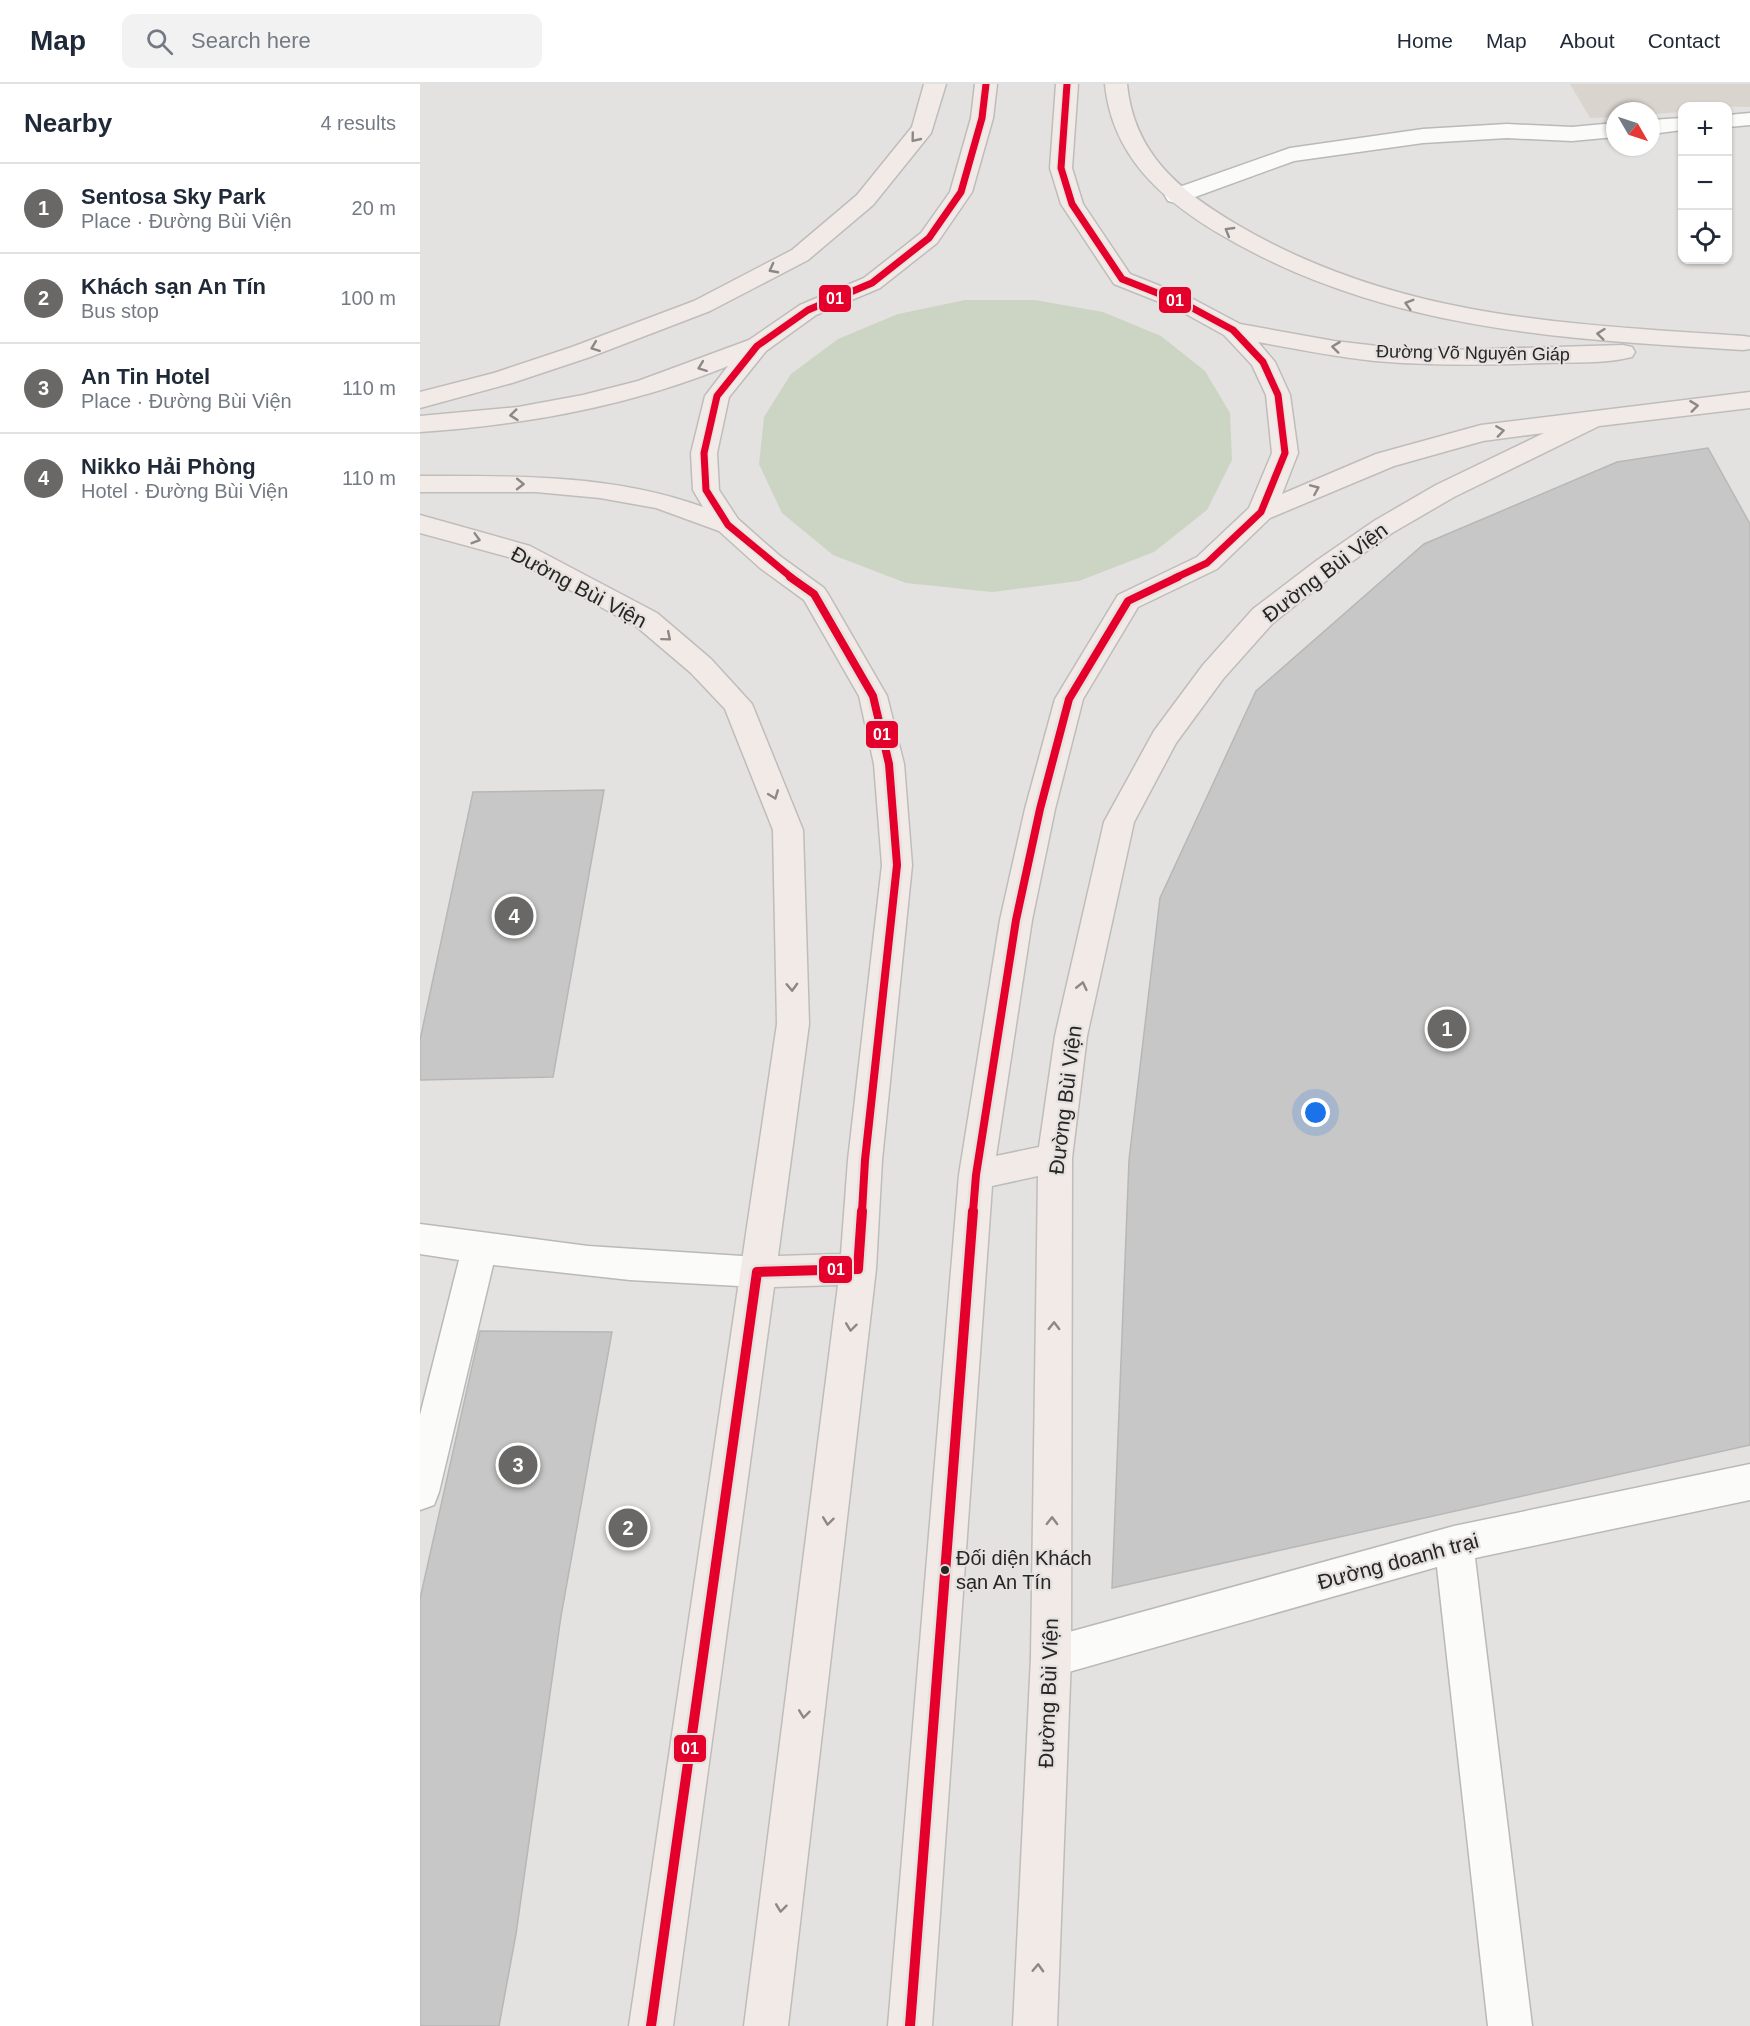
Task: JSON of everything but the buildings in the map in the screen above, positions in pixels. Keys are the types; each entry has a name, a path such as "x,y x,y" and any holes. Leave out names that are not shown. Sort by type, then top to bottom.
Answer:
{"main road":[{"path":"420,400 503,378 581,352 691,310 800,255 865,200 923,128 935,84"},
{"path":"420,424 548,410 678,376 757,346 808,310 872,284 929,238 960,192 982,118 986,84"},
{"path":"1067,84 1062,168 1071,204 1122,279 1185,304 1233,330 1263,362 1278,395 1285,453 1261,512"},
{"path":"1116,84 1116,98 1140,157 1176,196 1227,230 1317,275 1435,312 1532,327 1611,335 1747,342"},
{"name":"Đường Võ Nguyên Giáp","path":"1233,330 1315,345 1406,355 1535,358 1747,342"},
{"path":"757,346 717,396 704,453 706,490 728,525 770,562 814,594 873,696 889,764 897,865 865,1160 858,1269 766,2026"},
{"path":"910,2026 976,1175 1016,920 1040,809 1069,699 1128,601 1207,562 1261,512 1385,460 1481,433 1750,400"},
{"name":"Đường Bùi Viện","path":"1035,2026 1051,1657 1055,1158 1071,1036 1119,822 1164,738 1214,672 1263,616 1326,567 1383,527 1445,491 1598,417"},
{"path":"420,484 536,484 600,490 661,501 728,525"},
{"name":"Đường Bùi Viện","path":"420,524 520,552 647,620 701,666 738,704 788,830 793,1024 651,2026"},
{"path":"976,1175 1055,1158"},
{"path":"757,1272 858,1269"}],"street":[{"path":"1732,121 1750,119"},
{"path":"1660,126 1678,124"},
{"path":"1176,196 1290,155 1424,136 1507,131 1572,134 1606,131"},
{"path":"420,1239 479,1249 687,1270 757,1272"},
{"path":"420,1492 479,1249"},
{"name":"Đường doanh trại","path":"1051,1657 1454,1544 1750,1482"},
{"path":"1454,1544 1510,2026"}],"shaded area":[{"path":"1570,84 1750,84 1750,107 1732,107 1732,102 1678,102 1678,112 1660,113 1660,102 1606,102 1606,117 1590,118"}],"green space":[{"path":"965,300 1035,300 1103,312 1161,336 1205,371 1230,413 1232,460 1207,510 1154,552 1079,581 992,592 906,583 833,555 782,513 759,464 764,417 791,374 838,339 898,314"}],"transit line":[{"name":"01","path":"651,2026 757,1272 858,1269 865,1160 897,865 889,764 873,696 814,594 770,562 728,525 706,490 704,453 717,396 757,346 808,310 872,283 929,238 961,192 982,118 986,84"},
{"name":"01","path":"910,2026 976,1175 1016,920 1040,809 1069,699 1128,601 1207,563 1261,512 1285,453 1278,395 1263,362 1233,330 1185,304 1122,279 1072,204 1061,168 1067,84"}],"place":[{"name":"Nikko Hải Phòng","path":"514,916"},
{"name":"Sentosa Sky Park","path":"1447,1029"},
{"name":"An Tin Hotel","path":"518,1465"},
{"name":"Khách sạn An Tín","path":"628,1528"},
{"name":"Đối diện Khách sạn An Tín","path":"945,1570"}]}
